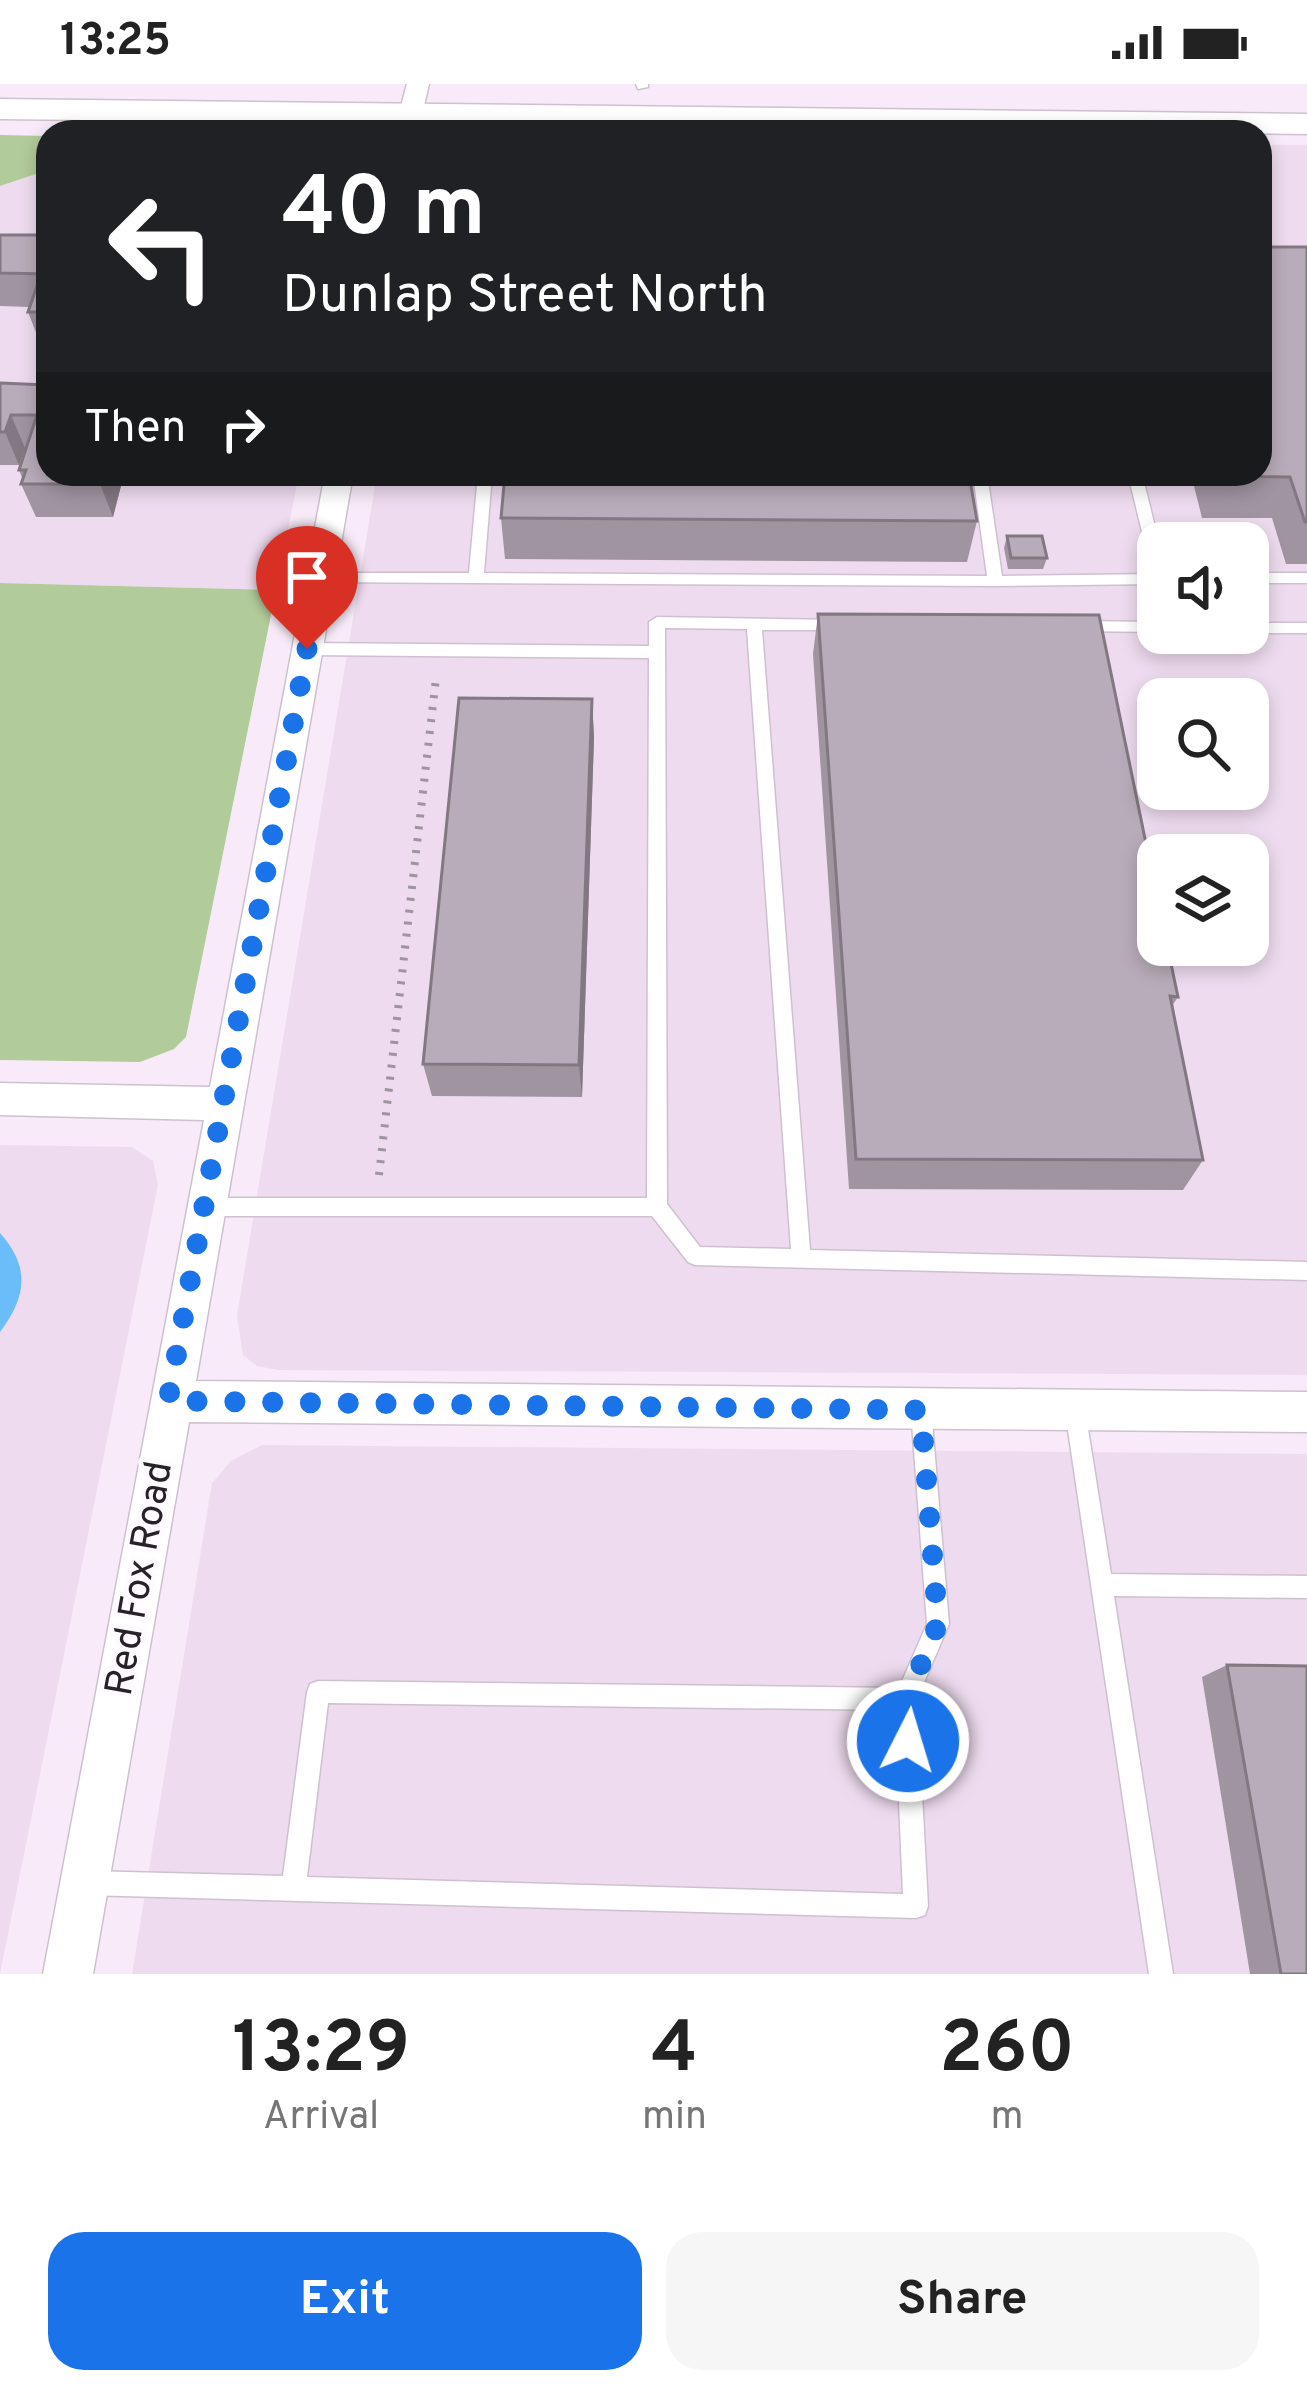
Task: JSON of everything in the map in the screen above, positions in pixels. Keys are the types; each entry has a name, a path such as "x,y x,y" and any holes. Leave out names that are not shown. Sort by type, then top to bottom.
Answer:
{"main road":[{"path":"492,84 1307,98"},
{"path":"0,109 412,109 1068,120"},
{"path":"1272,123 1307,124"}],"street":[{"name":"Red Fox Road","path":"68,1974 337,486"},
{"path":"0,1099 224,1104"},
{"path":"168,1401 1307,1412"}],"lane":[{"path":"476,578 484,486"},
{"path":"982,486 995,581"},
{"path":"1138,486 1147,522"},
{"path":"320,578 1137,579"},
{"path":"1269,578 1307,578"},
{"path":"849,625 657,622 657,1207 695,1256 1307,1271"},
{"path":"754,624 801,1255"},
{"path":"1063,626 1137,627"},
{"path":"1269,628 1307,628"},
{"path":"307,649 657,652"},
{"path":"205,1208 657,1207"},
{"path":"85,1883 916,1906 906,1700 938,1624 921,1410"},
{"path":"1075,1410 1161,1974"},
{"path":"1102,1586 1307,1587"},
{"path":"293,1889 318,1692 906,1700"}],"path":[{"path":"375,1207 439,650"}],"shaded area":[{"path":"1272,145 1307,145 1307,1375 278,1370 257,1366 243,1355 237,1316 375,486 1272,486"},
{"path":"36,174 36,486 297,486 276,590 0,583 0,186"},
{"path":"0,1145 132,1147 153,1161 158,1185 0,1974"},
{"path":"262,1445 1307,1454 1307,1974 132,1974 212,1483 231,1461"}],"green space":[{"path":"0,135 36,136 36,174 0,186"},
{"path":"0,583 276,590 186,1037 174,1049 140,1062 0,1060"}],"water":[{"path":"0,1233 17,1258 21,1282 15,1307 0,1332"}],"building":[{"path":"0,235 36,235 36,274 0,273"},
{"path":"1272,247 1307,247 1307,522 1290,477 1272,477"},
{"path":"36,289 36,312 28,312"},
{"path":"0,383 36,385 36,415 11,415 5,432 0,432"},
{"path":"36,418 36,484 21,484 26,470 19,470"},
{"path":"504,486 971,486 977,521 501,518"},
{"path":"1007,536 1042,536 1047,558 1011,558"},
{"path":"818,614 1099,615 1144,834 1137,834 1137,966 1171,966 1178,997 1170,996 1203,1160 856,1159"},
{"path":"459,698 592,699 579,1065 423,1064"},
{"path":"1227,1665 1307,1666 1307,1974 1281,1974"}],"route":[{"path":"307,649 168,1401 921,1410 938,1624 906,1700 908,1741"}]}
